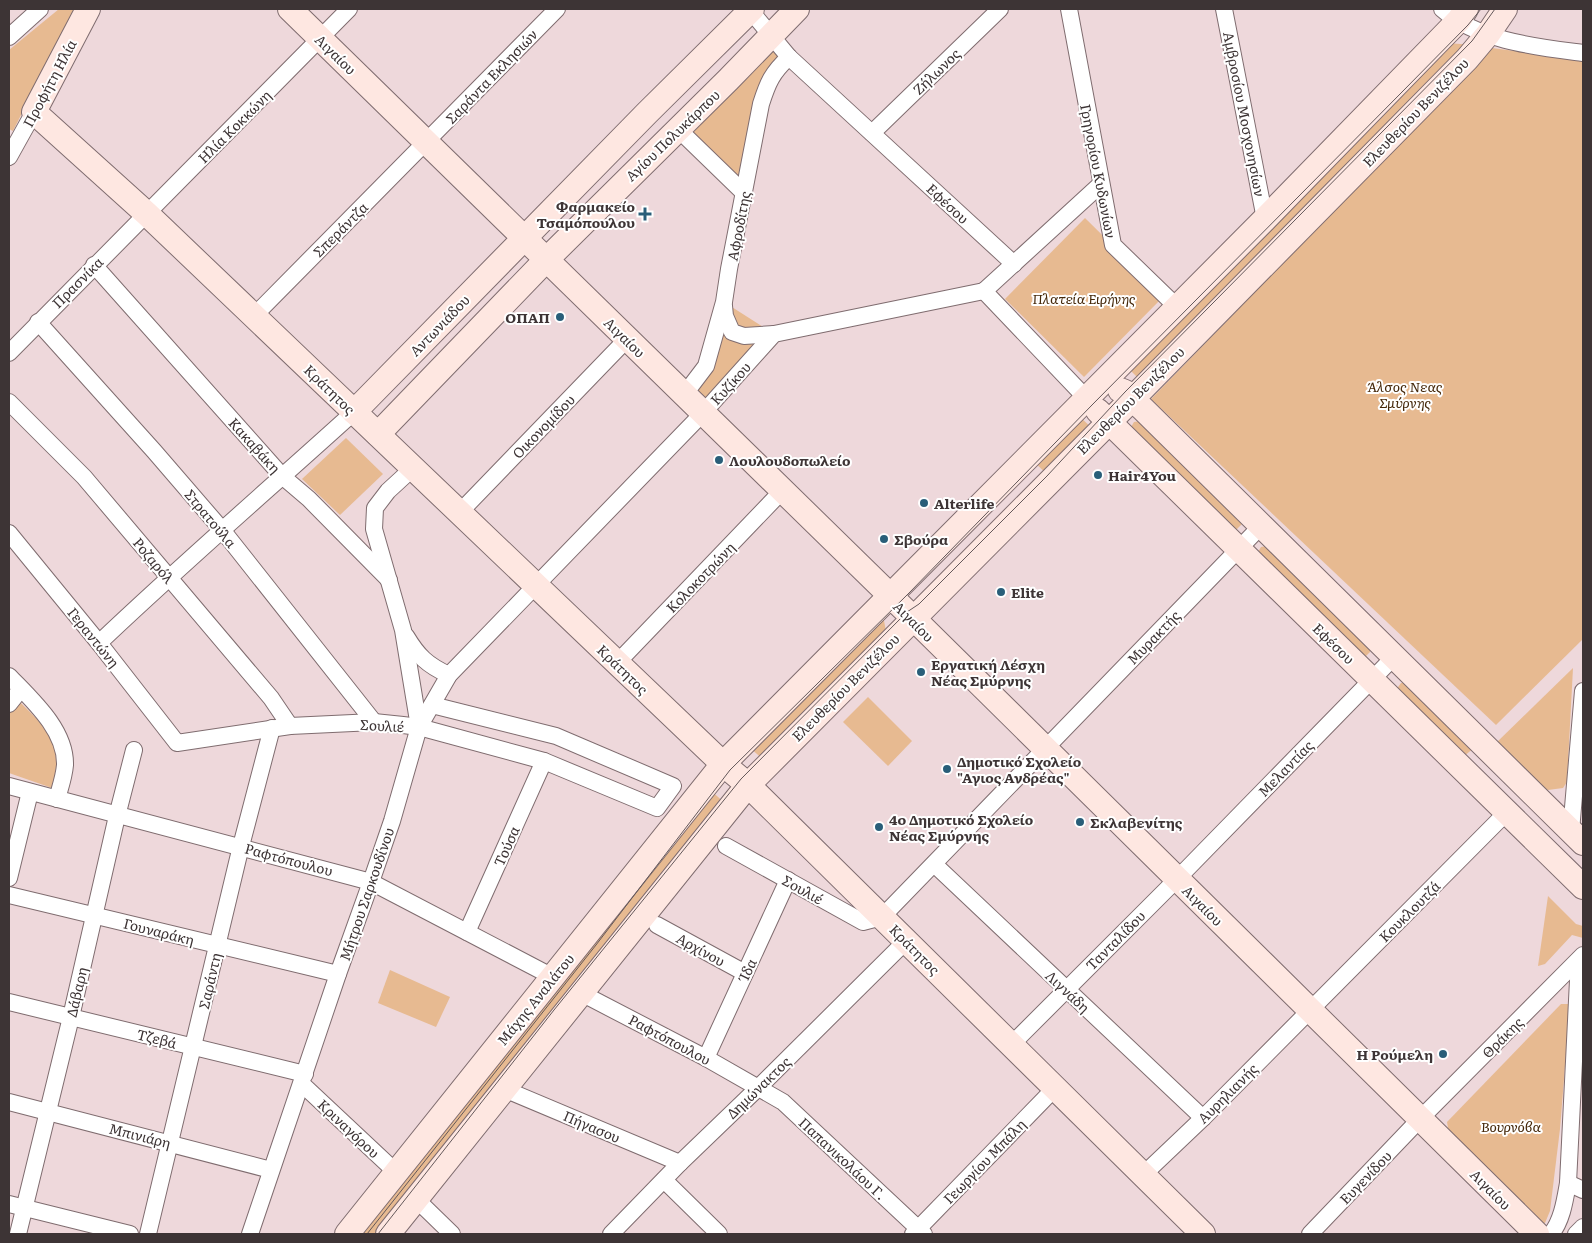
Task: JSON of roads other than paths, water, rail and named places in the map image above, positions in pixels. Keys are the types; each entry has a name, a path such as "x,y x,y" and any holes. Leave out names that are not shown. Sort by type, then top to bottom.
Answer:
{"street":[{"path":"9,37 40,9"},
{"name":"Προφήτη Ηλία","path":"11,147 34,112 88,9"},
{"name":"Αιγαίου","path":"290,9 1536,1233"},
{"name":"Ηλία Κοκκώνη","path":"147,214 350,9"},
{"name":"Σαράντα Εκλησιών","path":"426,143 556,9"},
{"path":"524,238 751,9"},
{"name":"Εφέσου","path":"751,9 789,57 1014,264"},
{"name":"Αγίου Πολυκάρπου","path":"546,260 728,80 796,9"},
{"name":"Ζήλωνος","path":"872,133 1000,9"},
{"name":"Γρηγορίου Κυδωνίων","path":"1069,9 1113,245 1177,307"},
{"name":"Αμβροσίου Μοσχονησίων","path":"1224,9 1265,219"},
{"name":"Ελευθερίου Βενιζέλου","path":"748,785 1467,59 1488,34 1505,9"},
{"path":"723,764 1265,219 1455,13 1488,34 1518,43 1583,53"},
{"name":"Αφροδίτης","path":"684,395 706,366 724,302 761,104 767,85 776,69 789,57"},
{"name":"Κράτητος","path":"34,112 147,214 723,764 748,785 1202,1234"},
{"path":"678,129 744,193"},
{"name":"Σπεράντζα","path":"254,316 426,143"},
{"path":"724,302 725,316 732,332 744,336 774,334 984,291 1101,184"},
{"name":"Πρασνίκα","path":"9,353 94,264 147,214"},
{"name":"Αντωνιάδου","path":"354,412 524,238"},
{"path":"378,434 546,260"},
{"name":"Κακαβάκη","path":"94,264 282,476 310,499 389,580 402,630 419,727"},
{"name":"Εφέσου","path":"984,291 1109,422 1583,887"},
{"name":"Στρατούλα","path":"38,322 223,531 346,684 374,722"},
{"name":"Κυζίκου","path":"536,585 703,413 774,334"},
{"name":"Οικονομίδου","path":"460,512 627,339"},
{"path":"1086,399 1098,390 1110,387 1125,392 1577,837"},
{"name":"Ροζαρόλ","path":"9,402 84,477 271,698 290,726"},
{"path":"99,643 169,577 223,531 354,412"},
{"path":"389,580 374,529 375,508 388,491 413,468"},
{"name":"Κολοκοτρώνη","path":"618,663 782,491"},
{"name":"Μυρακτής","path":"882,917 1261,526"},
{"name":"Γεραντώνη","path":"9,532 177,743"},
{"name":"Μήτρου Σαρκουδίνου","path":"250,1234 338,974 372,882 419,727 449,676 536,585"},
{"name":"Κακαβάκη","path":"402,630 417,653 427,663 449,676"},
{"name":"Μελαντίας","path":"1177,879 1394,657"},
{"path":"9,676 55,728 64,752 64,775 57,799"},
{"path":"9,704 21,689"},
{"path":"1577,837 1583,691"},
{"name":"Σουλιέ","path":"177,743 290,726 374,722 419,727 544,760 657,808 673,786 556,736 432,705"},
{"name":"Σαράντη","path":"148,1234 241,846 272,728"},
{"name":"Δάβαρη","path":"18,1234 16,1206 48,1111 93,915 134,750"},
{"path":"581,775 592,751"},
{"name":"Τούσα","path":"467,932 544,760"},
{"name":"Μάχης Αναλάτου","path":"347,1234 723,764"},
{"path":"388,1234 748,785"},
{"name":"Ραφτόπουλου","path":"9,786 372,882 553,977"},
{"path":"9,878 30,792"},
{"name":"Κουκλουτζά","path":"1310,1010 1507,812"},
{"name":"Σουλιέ","path":"726,846 862,922 882,917"},
{"name":"Λιγνάδη","path":"934,864 1203,1118"},
{"name":"Τανταλίδου","path":"1011,1045 1177,879"},
{"name":"Ίδα","path":"706,1058 788,880"},
{"name":"Γουναράκη","path":"9,895 338,974"},
{"name":"Αρχίνου","path":"657,924 745,973"},
{"name":"Δημώνακτος","path":"611,1234 680,1163 906,941"},
{"path":"1536,1233 1554,1230 1564,1204 1568,1183 1581,958"},
{"name":"Θράκης","path":"1420,1119 1581,958"},
{"name":"Ραφτόπουλου","path":"581,992 759,1087"},
{"name":"Τζεβά","path":"9,1002 194,1047 304,1079"},
{"name":"Αυρηλιανής","path":"1143,1175 1203,1118 1310,1010"},
{"name":"Κριναγόρου","path":"304,1079 396,1173"},
{"name":"Παπανικολάου Γ.","path":"759,1087 783,1102 919,1232"},
{"name":"Γεωργίου Μπάλη","path":"919,1232 1055,1088"},
{"name":"Πήγασου","path":"504,1089 680,1163"},
{"name":"Μπινιάρη","path":"9,1102 272,1170"},
{"name":"Ευγενίδου","path":"1310,1234 1420,1119"},
{"path":"664,1180 719,1234"},
{"path":"1568,1183 1583,1190"},
{"path":"416,1199 452,1234"},
{"path":"16,1206 130,1234"},
{"path":"1576,1234 1583,1227"}],"tram line":[{"path":"367,1234 596,945 730,770 909,593 1468,25 1481,9"},
{"path":"378,1234 554,1010 741,779 907,612 919,604 1047,476 1125,392 1472,41 1495,9"}],"place":[{"name":"Φαρμακείο Τσαμόπουλου","path":"645,214"},
{"name":"ΟΠΑΠ","path":"560,317"},
{"name":"Λουλουδοπωλείο","path":"719,460"},
{"name":"Hair4You","path":"1098,475"},
{"name":"Alterlife","path":"924,503"},
{"name":"Σβούρα","path":"884,539"},
{"name":"Elite","path":"1001,592"},
{"name":"Εργατική Λέσχη Νέας Σμύρνης","path":"921,672"},
{"name":"Δημοτικό Σχολείο \"Αγιος Ανδρέας\"","path":"947,769"},
{"name":"Σκλαβενίτης","path":"1080,822"},
{"name":"4o Δημοτικό Σχολείο Νέας Σμύρνης","path":"879,827"},
{"name":"Η Ρούμελη","path":"1443,1054"}],"park label":[{"name":"Πλατεία Ειρήνης","path":"1084,298"},
{"name":"Άλσος Νεας Σμύρνης","path":"1405,394"},
{"name":"Βουρνόβα","path":"1511,1126"}]}
